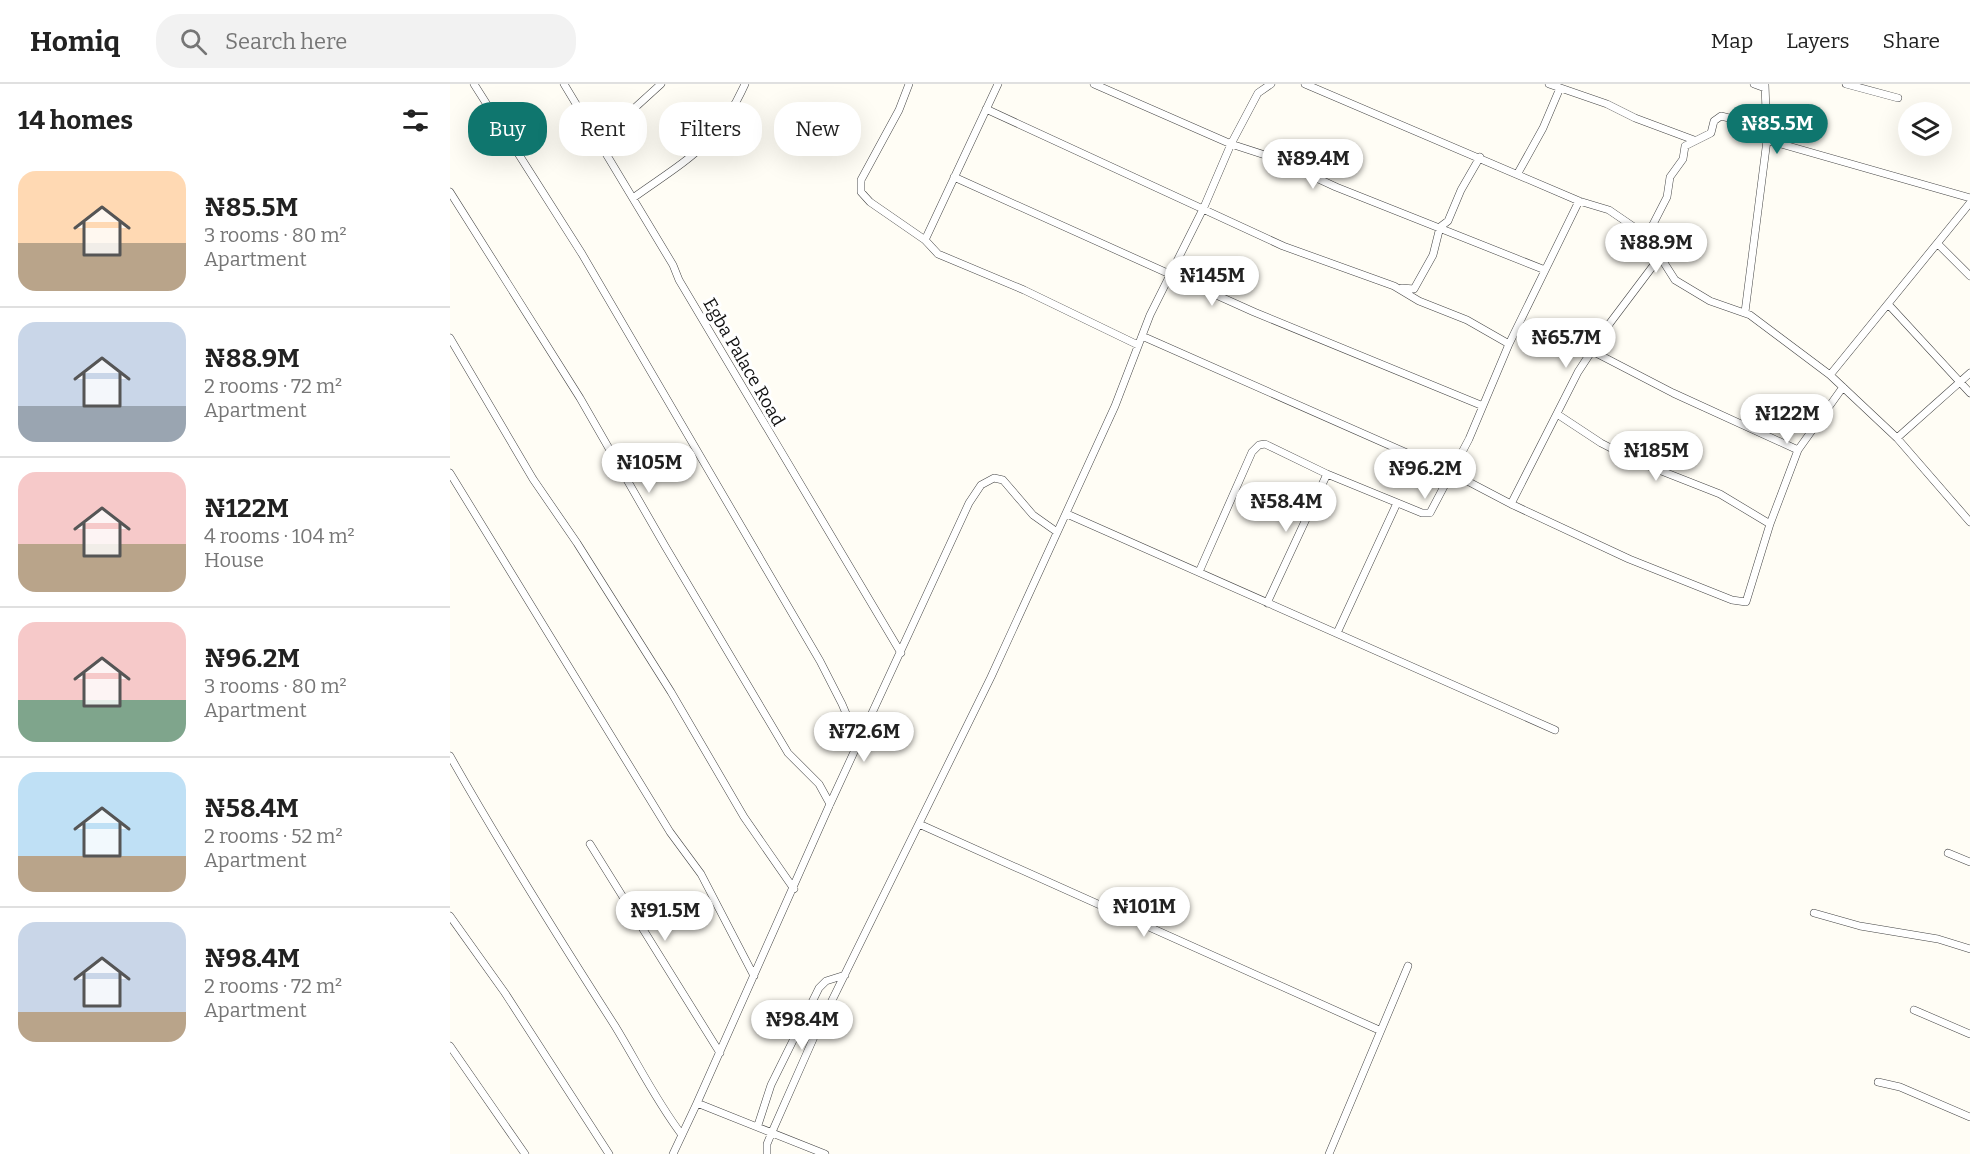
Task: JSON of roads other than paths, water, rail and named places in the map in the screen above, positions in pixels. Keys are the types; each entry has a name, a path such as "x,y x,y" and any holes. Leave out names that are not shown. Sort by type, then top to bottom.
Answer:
{"street":[{"path":"474,84 582,254 820,661 843,704 859,744"},
{"name":"Egba Palace Road","path":"564,84 575,102"},
{"path":"641,102 661,84"},
{"path":"633,198 705,146 722,128 745,84"},
{"path":"909,84 899,110 861,180 861,192 870,202 925,240 938,254 1024,290 1138,345"},
{"path":"925,240 998,84"},
{"path":"1094,84 1231,144 1271,157 1336,187 1545,270"},
{"path":"767,1154 767,1144 772,1132 845,975 991,677 1115,406 1142,336 1204,207 1231,144 1262,84"},
{"path":"1258,93 1271,84"},
{"path":"1305,84 1579,201 1609,210 1647,236 1675,280 1710,301 1745,312 1830,375 1897,438 1970,522"},
{"path":"1549,84 1607,104 1635,118 1694,140"},
{"path":"1745,312 1767,140 1765,86 1754,84"},
{"path":"1846,84 1898,98"},
{"path":"1518,173 1543,128 1560,88"},
{"path":"986,109 1204,207 1283,246 1394,286 1419,301 1467,320 1509,344"},
{"path":"1647,236 1667,196 1671,177 1683,159 1685,146 1710,133 1714,121 1721,116 1744,122 1767,140 1970,198"},
{"name":"Egba Palace Road","path":"608,156 736,380 901,653"},
{"path":"1299,248 1354,271 1406,289 1414,289 1432,255 1440,227 1448,221 1461,190 1480,157"},
{"path":"954,177 1171,276 1483,406"},
{"path":"450,192 580,398 788,753 819,784 830,804"},
{"path":"1199,572 1252,453 1259,445 1265,444 1327,474 1422,513 1430,513 1435,508 1483,406 1509,344 1579,201"},
{"path":"1830,375 1970,203"},
{"path":"1938,244 1970,276"},
{"path":"1511,504 1592,351 1659,258"},
{"path":"1888,304 1970,393"},
{"path":"1142,336 1450,472 1511,504 1629,559 1732,600 1746,602 1770,524 1798,450 1843,387"},
{"path":"450,338 533,479 577,543 671,692 744,817 794,889"},
{"path":"1592,351 1672,393 1798,450"},
{"path":"1897,438 1970,373"},
{"path":"1557,414 1601,443 1636,461 1720,495 1770,524"},
{"path":"450,473 670,832 701,874 754,976"},
{"path":"1267,603 1327,474"},
{"path":"673,1154 794,889 830,804 969,503 981,485 994,478 1003,480 1033,515 1057,532"},
{"path":"1337,633 1397,503"},
{"path":"1067,514 1555,730"},
{"path":"450,756 500,845 616,1029 668,1117 682,1135"},
{"path":"919,824 1379,1030"},
{"path":"590,844 720,1053"},
{"path":"1948,853 1970,862"},
{"path":"1814,913 1860,926 1938,939 1970,950"},
{"path":"450,916 511,1002 609,1154"},
{"path":"1329,1154 1379,1030 1408,966"},
{"path":"758,1125 771,1085 819,988 826,981 845,975"},
{"path":"1914,1010 1970,1034"},
{"path":"450,1046 525,1154"},
{"path":"1878,1082 1910,1091 1970,1117"},
{"path":"697,1103 758,1125 825,1154"}]}
